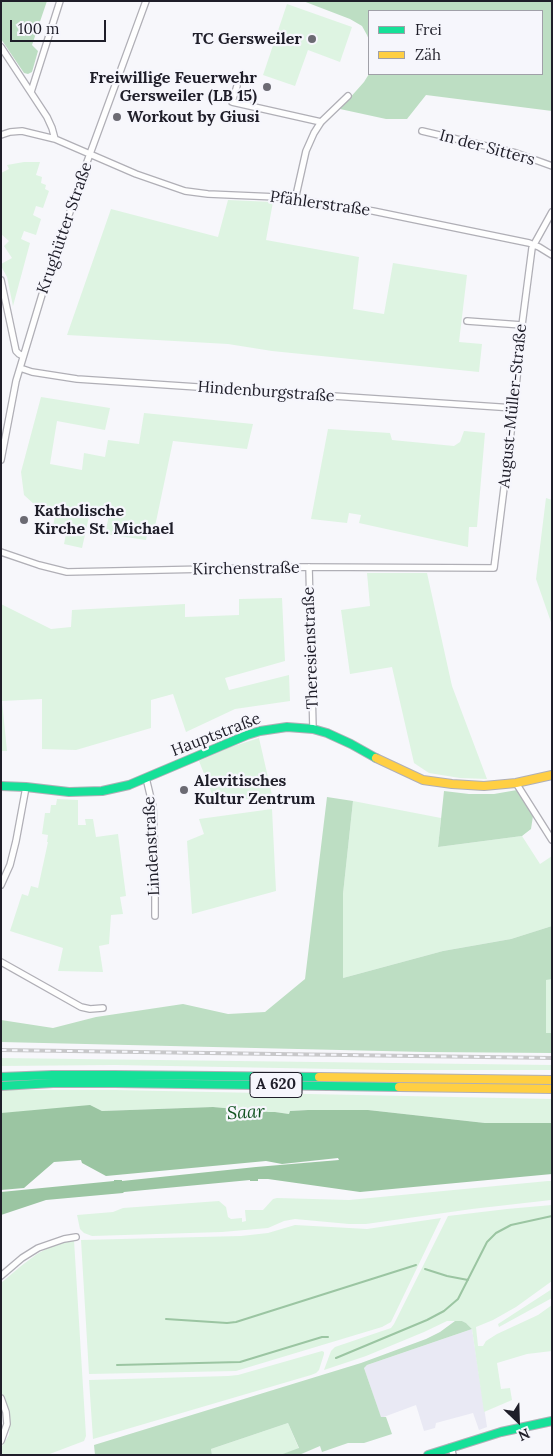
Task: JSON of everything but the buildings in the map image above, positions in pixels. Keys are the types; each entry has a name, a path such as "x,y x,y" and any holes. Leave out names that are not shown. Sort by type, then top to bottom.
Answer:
{"main road":[{"name":"Hauptstraße","path":"1,786 68,792 102,791 129,785 247,735 287,727 313,729 338,738 384,763 423,780 470,786 499,786 552,775"},
{"name":"A 620","path":"1,1077 114,1075 552,1080"},
{"name":"A 620","path":"1,1086 53,1083 106,1083 552,1089"},
{"path":"428,1455 452,1451 508,1430 552,1421"}],"street":[{"path":"31,92 60,1"},
{"name":"Krughütter Straße","path":"1,460 23,356 44,288 90,154 146,1"},
{"path":"1,47 47,117 55,140"},
{"path":"237,86 232,102 321,122"},
{"path":"295,200 306,151 314,133 321,122 348,96"},
{"name":"Pfählerstraße","path":"1,135 22,131 55,140 154,181 185,191 258,196 373,211 533,244 552,255"},
{"name":"In der Sitters","path":"422,131 516,153 552,166"},
{"path":"533,244 552,212"},
{"name":"August-Müller-Straße","path":"494,568 533,244"},
{"path":"1,280 16,351 23,356"},
{"path":"467,321 522,325"},
{"name":"Hindenburgstraße","path":"20,368 32,372 77,379 514,408"},
{"name":"Kirchenstraße","path":"1,552 39,566 67,572 309,567 494,568"},
{"name":"Theresienstraße","path":"309,567 313,729"},
{"name":"Lindenstraße","path":"146,778 152,807 155,859 155,916"},
{"path":"516,783 552,840"},
{"path":"1,885 10,865 26,787"},
{"path":"1,962 82,1007 90,1009 103,1008"},
{"path":"1,1276 22,1258 38,1248 76,1237"},
{"path":"1,1398 6,1412 7,1424 1,1441"}],"shaded area":[{"path":"1,1 47,1 32,45 38,51 32,72 28,74 24,73 1,39"},
{"path":"303,1 552,1 552,111 426,95 407,119 386,119 340,109 368,75 543,75 543,10 368,10 368,38 362,26 350,19"},
{"name":"TC Gersweiler","path":"287,4 352,27 340,62 308,50 295,86 263,75"},
{"path":"40,162 36,175 42,177 41,183 46,185 45,189 49,191 43,208 36,206 33,215 41,219 36,235 24,231 21,239 30,243 13,306 7,277 1,266 1,264 12,258 4,246 9,241 1,234 1,173 9,169 7,165"},
{"path":"228,200 273,202 266,240 359,257 353,309 384,314 393,263 467,275 459,342 482,344 479,372 272,351 228,344 67,335 111,209 218,237"},
{"path":"41,397 110,408 105,430 57,421 50,464 82,470 84,453 105,457 108,440 139,444 144,413 253,424 247,449 173,441 153,536 147,535 146,540 105,534 109,515 90,512 82,548 64,544 67,529 53,526 55,516 35,511 36,506 24,495 21,472"},
{"path":"328,429 390,433 392,440 454,446 460,442 464,431 485,433 477,527 469,527 468,547 359,523 361,515 349,513 347,523 311,519"},
{"path":"546,498 552,500 552,625 536,579"},
{"path":"367,573 427,573 452,686 487,779 460,778 429,773 414,763 392,667 350,674 341,610 370,606"},
{"path":"282,598 285,661 225,678 229,690 289,675 290,701 235,709 186,732 173,694 151,700 151,728 76,750 42,749 42,699 2,701 7,751 1,751 1,604 51,629 71,627 72,610 185,604 185,617 239,615 239,599"},
{"path":"259,738 272,795 216,804 199,761 231,747"},
{"path":"517,790 533,816 531,829 522,836 438,847 444,791 494,794"},
{"path":"327,797 353,801 343,894 343,978 443,951 511,939 552,926 552,979 546,980 546,1033 552,1033 552,1053 425,1052 1,1042 1,1020 53,1028 96,1017 183,1004 228,1014 265,1012 305,979"},
{"path":"57,799 78,800 78,825 86,825 85,819 93,819 96,837 118,834 126,896 120,897 123,914 111,915 109,944 99,946 103,972 58,971 63,948 10,931 22,894 28,896 31,886 38,888 48,842 48,835 42,834 45,813 50,813 51,805 56,805"},
{"path":"353,801 441,818 438,847 522,836 540,864 552,856 552,926 511,939 443,951 343,978 343,894"},
{"path":"272,809 276,891 192,914 187,841 204,834 199,819"},
{"path":"546,979 552,979 552,1033 546,1033"},
{"path":"1,1058 552,1065 552,1070 390,1070 115,1065 1,1066"},
{"path":"1,1090 115,1090 552,1099 552,1123 485,1123 368,1110 308,1110 290,1111 289,1114 213,1107 102,1111 90,1106 1,1113"},
{"path":"552,1181 551,1200 366,1224 295,1219 284,1221 268,1228 222,1232 92,1236 80,1229 77,1215 113,1212 123,1208 219,1201 226,1207 228,1217 231,1219 242,1218 242,1222 246,1221 245,1210 263,1210 273,1199 277,1198 349,1200"},
{"path":"552,1205 552,1281 516,1307 476,1327 478,1346 483,1346 486,1341 497,1334 538,1315 552,1305 552,1351 527,1354 497,1363 501,1389 510,1388 512,1400 484,1412 472,1329 462,1321 447,1321 366,1356 324,1370 331,1351 335,1347 391,1328 448,1216"},
{"path":"441,1218 391,1322 382,1327 236,1371 89,1374 81,1240 241,1236 268,1233 295,1225 367,1229"},
{"path":"74,1240 86,1436 84,1441 47,1455 1,1455 1,1448 9,1435 10,1418 1,1392 1,1283 37,1254 48,1248"},
{"path":"552,1289 552,1298 499,1327 498,1324"},
{"path":"455,1321 462,1321 472,1329 367,1365 364,1368 381,1417 386,1417 392,1434 364,1443 348,1443 322,1452 320,1446 299,1455 280,1455 299,1448 288,1423 211,1449 212,1455 95,1455 94,1445 361,1363 426,1339"},
{"path":"472,1329 487,1427 479,1430 473,1413 436,1423 435,1428 424,1431 416,1405 381,1418 364,1368 367,1365"},
{"path":"322,1351 324,1354 319,1370 311,1375 93,1439 89,1380 238,1375"},
{"path":"288,1423 299,1449 280,1455 212,1455 211,1449"}],"water":[{"name":"Saar","path":"90,1105 102,1111 213,1107 289,1114 290,1111 308,1110 368,1110 485,1123 552,1123 552,1174 360,1192 258,1179 258,1181 250,1180 46,1200 1,1215 1,1192 339,1160 338,1158 282,1164 266,1161 106,1176 82,1163 81,1160 54,1162 24,1188 1,1190 1,1113"}],"waterway":[{"path":"336,1358 444,1311 458,1299 487,1242 496,1233 511,1225 552,1216"},
{"path":"166,1319 236,1322 416,1265"},
{"path":"425,1269 468,1280"},
{"path":"117,1365 240,1362 322,1337 328,1337"}],"railway":[{"path":"1,1050 552,1058"}],"traffic: fast":[{"path":"1,786 69,792 102,791 129,785 247,735 287,727 313,729 327,733 376,758"},
{"path":"1,1077 52,1075 319,1077"},
{"path":"1,1086 53,1083 115,1083 399,1087"},
{"path":"428,1455 501,1432 552,1421"}],"traffic: slow":[{"path":"376,758 423,780 452,784 484,786 516,783 552,775"},
{"path":"319,1077 552,1080"},
{"path":"399,1087 552,1089"}],"place":[{"name":"TC Gersweiler","path":"312,39"},
{"name":"Freiwillige Feuerwehr Gersweiler (LB 15)","path":"267,87"},
{"name":"Workout by Giusi","path":"117,117"},
{"name":"Katholische Kirche St. Michael","path":"24,520"},
{"name":"Alevitisches Kultur Zentrum","path":"184,790"}]}
